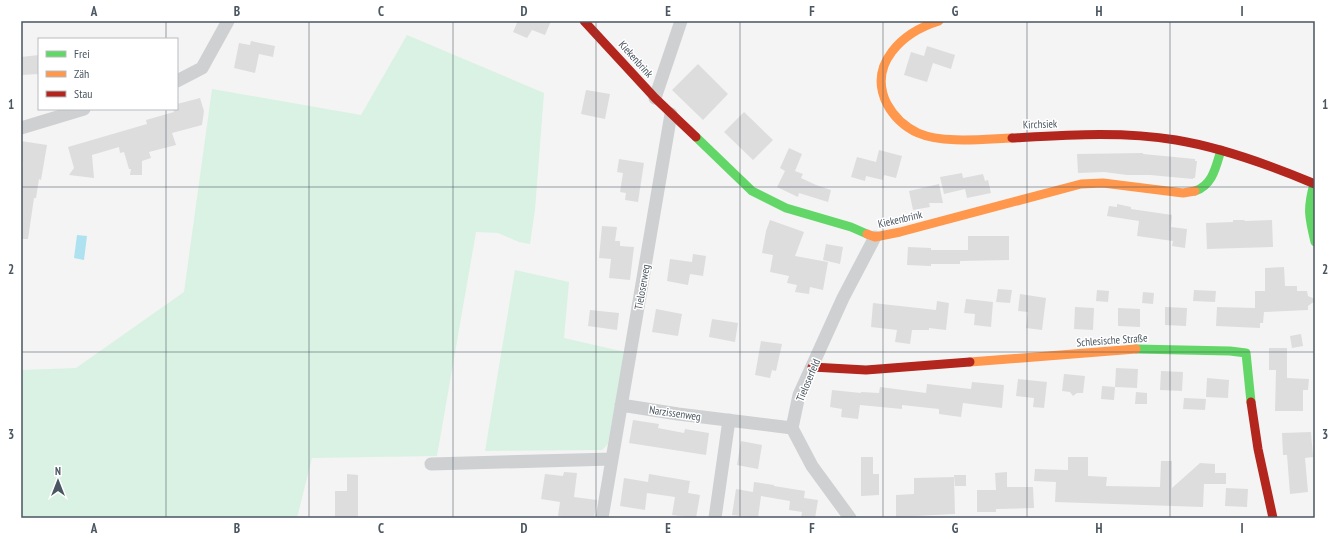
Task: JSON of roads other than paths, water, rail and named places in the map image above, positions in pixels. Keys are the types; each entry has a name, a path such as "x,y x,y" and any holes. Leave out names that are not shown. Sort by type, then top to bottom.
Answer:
{"street":[{"path":"178,80 202,68 228,21"},
{"name":"Kiekenbrink","path":"584,21 655,98 752,191 786,208 852,227 875,237 900,232 1081,184 1103,183 1193,193 1208,184 1214,173 1221,150"},
{"path":"655,98 681,21"},
{"name":"Kirchsiek","path":"939,21 930,23 912,32 896,45 887,58 882,71 883,96 886,106 904,126 917,133 931,138 954,139 1086,135 1136,136 1177,140 1221,150 1263,162 1314,184"},
{"path":"21,128 81,110"},
{"name":"Tieloserweg","path":"602,518 671,114"},
{"path":"1314,184 1309,201 1309,217 1315,242"},
{"name":"Tieloserfeld","path":"792,428 799,394 844,298 875,237"},
{"name":"Schlesische Straße","path":"812,367 866,370 903,368 1131,349 1230,351 1246,353 1250,371 1254,425 1273,518"},
{"name":"Narzissenweg","path":"621,405 678,414 792,428"},
{"path":"715,518 729,420"},
{"path":"792,428 812,466 850,518"},
{"path":"431,464 612,459"}],"water":[{"path":"77,235 87,236 84,260 74,258"}]}
